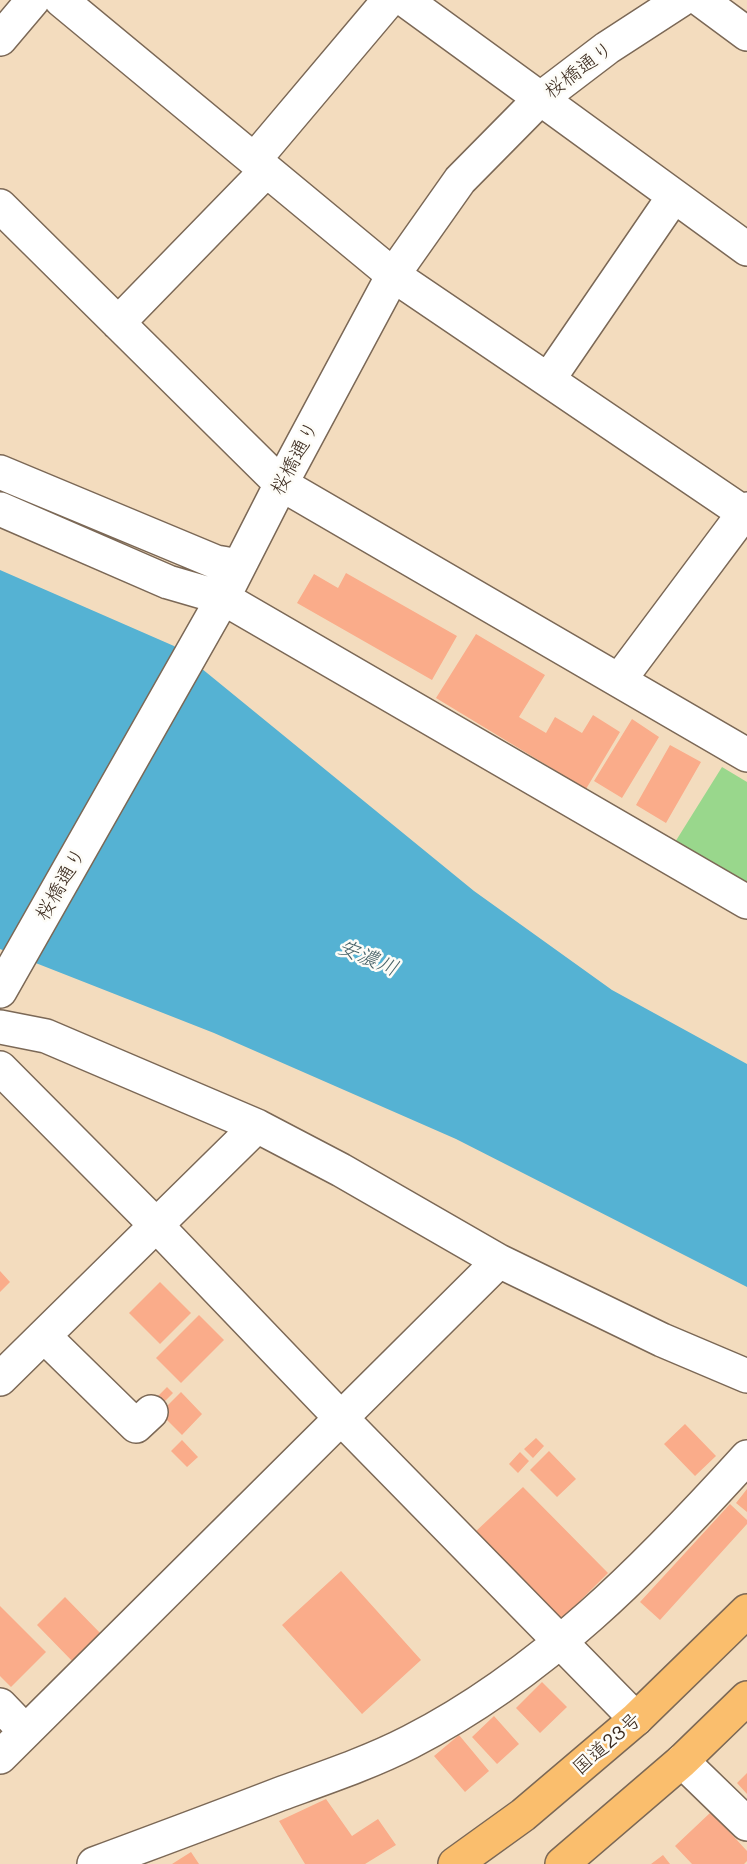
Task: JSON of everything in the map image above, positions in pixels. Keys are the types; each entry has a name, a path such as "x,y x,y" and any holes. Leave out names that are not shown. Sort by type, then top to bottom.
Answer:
{"highway":[{"name":"国道23号","path":"455,1864 523,1815 636,1719 747,1611"},
{"path":"562,1864 682,1761 747,1698"}],"street":[{"path":"0,39 33,0"},
{"path":"61,0 393,275 746,512 620,680"},
{"path":"118,323 260,166 389,0"},
{"path":"405,0 747,249"},
{"name":"桜橋通り","path":"0,991 223,598 393,275 460,180 540,99 607,48 681,0"},
{"path":"701,0 747,34"},
{"path":"548,380 674,196"},
{"path":"0,206 281,484 747,755"},
{"path":"0,472 216,562 239,566"},
{"path":"0,509 168,582 223,598 747,902"},
{"path":"636,1719 340,1418 157,1226 3,1071 6,1028 46,1036 257,1126 340,1170 499,1261 662,1340 747,1376"},
{"path":"0,1379 257,1126"},
{"path":"0,1757 499,1261"},
{"path":"44,1336 136,1426 151,1412"},
{"path":"94,1864 357,1766 411,1742 486,1698 561,1642 656,1554 747,1457"},
{"path":"0,1705 25,1731"},
{"path":"682,1761 747,1824"}],"green space":[{"path":"722,767 747,782 747,893 672,847"}],"water":[{"name":"安濃川","path":"0,570 174,646 474,891 612,990 747,1064 747,1287 456,1139 214,1033 0,949"}],"building":[{"path":"346,573 457,636 432,680 297,603 314,574 338,588"},
{"path":"476,634 545,675 519,717 546,733 555,717 582,733 593,715 620,732 586,789 436,698"},
{"path":"632,719 659,737 622,798 594,781"},
{"path":"670,745 701,762 666,823 636,805"},
{"path":"0,1271 10,1282 0,1292"},
{"path":"160,1282 191,1313 160,1344 129,1313"},
{"path":"199,1315 224,1340 181,1383 156,1358"},
{"path":"167,1387 173,1393 159,1407 153,1401"},
{"path":"181,1392 202,1414 182,1435 160,1413"},
{"path":"685,1424 716,1456 695,1476 664,1444"},
{"path":"536,1438 544,1446 533,1458 524,1449"},
{"path":"182,1440 198,1457 187,1467 171,1451"},
{"path":"549,1451 576,1479 557,1497 530,1470"},
{"path":"520,1452 529,1461 518,1473 509,1464"},
{"path":"523,1487 608,1573 560,1621 474,1533"},
{"path":"747,1489 747,1512 736,1503"},
{"path":"730,1504 747,1520 747,1524 660,1620 640,1602"},
{"path":"341,1571 421,1660 362,1714 282,1625"},
{"path":"65,1597 102,1635 74,1663 37,1625"},
{"path":"0,1606 46,1652 11,1687 0,1676"},
{"path":"542,1682 567,1707 540,1733 516,1708"},
{"path":"494,1716 519,1744 497,1764 472,1737"},
{"path":"459,1735 489,1771 465,1792 434,1756"},
{"path":"747,1773 747,1794 737,1783"},
{"path":"326,1799 352,1836 378,1819 396,1845 365,1864 305,1864 279,1821"},
{"path":"711,1812 747,1851 747,1861 744,1864 692,1864 675,1846"},
{"path":"191,1852 199,1864 172,1864"},
{"path":"663,1855 670,1864 651,1864"}]}
